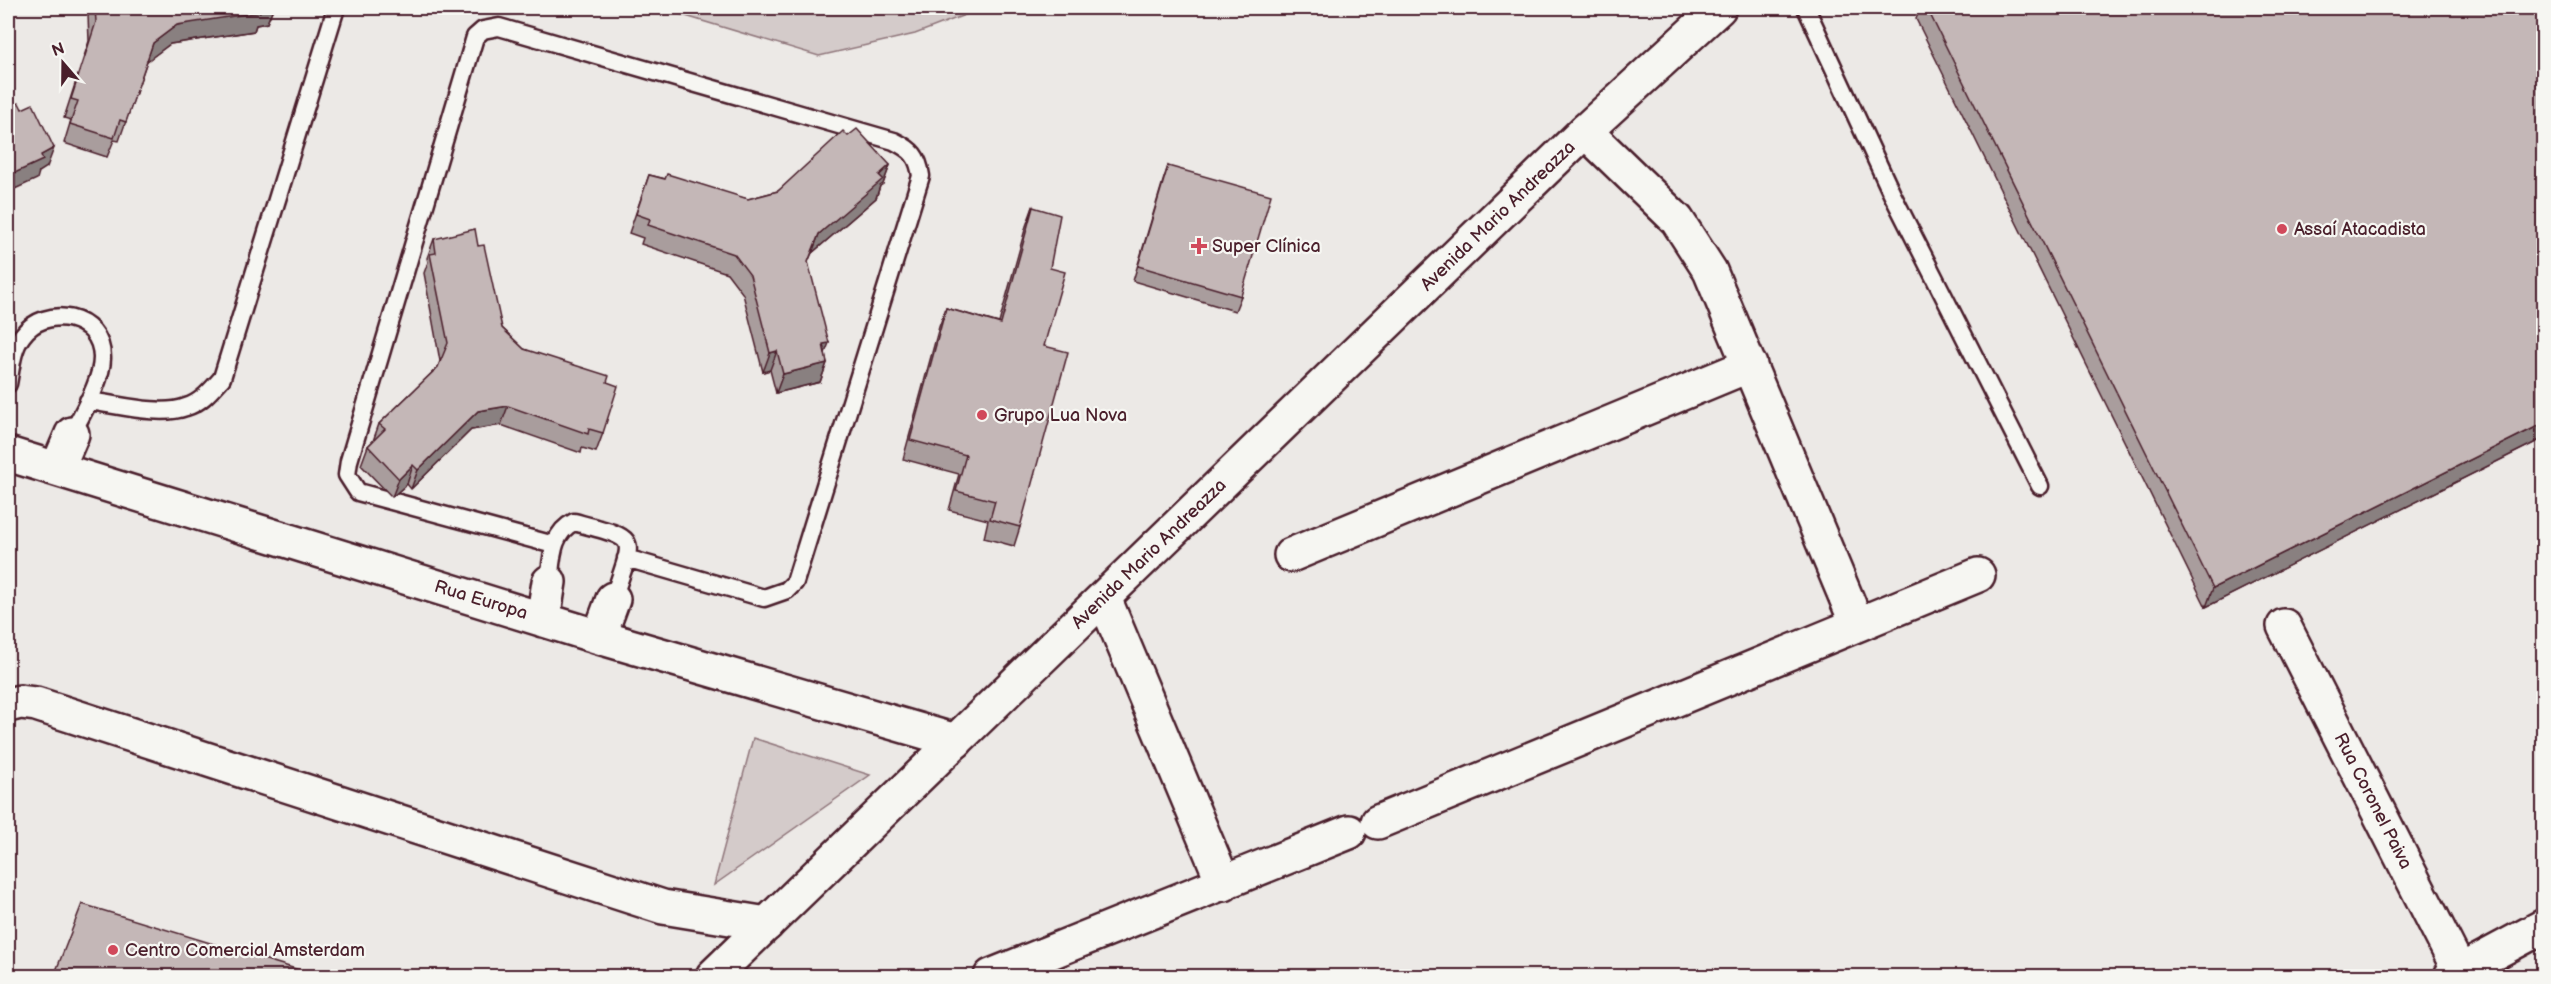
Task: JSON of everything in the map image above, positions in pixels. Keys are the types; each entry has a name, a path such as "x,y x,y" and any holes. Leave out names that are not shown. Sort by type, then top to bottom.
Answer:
{"street":[{"name":"Avenida Mario Andreazza","path":"1585,131 1693,8"},
{"name":"Avenida Mario Andreazza","path":"713,976 1585,131 1719,8"},
{"path":"1585,131 1677,220 1710,271 1857,624"},
{"path":"1291,555 1750,365"},
{"path":"57,469 72,434"},
{"name":"Rua Europa","path":"8,454 599,637 956,741"},
{"path":"991,976 1224,884 1978,575"},
{"path":"543,620 549,582"},
{"path":"1104,598 1224,884"},
{"path":"599,637 613,599"},
{"name":"Rua Coronel Paiva","path":"2284,626 2458,975"},
{"path":"8,705 20,702 36,704 663,907 767,924"},
{"path":"2458,975 2544,926"}],"lane":[{"path":"88,400 166,411 188,407 209,393 222,378 336,8"},
{"path":"1806,8 1892,194 2040,486"},
{"path":"554,545 358,492 348,475 349,461 475,37 483,30 499,27 894,141 907,147 918,160 921,176 795,582 787,590 764,598 626,558"},
{"path":"8,384 16,346 22,335 31,327 59,316 75,318 88,325 99,344 102,356 101,369 72,434"},
{"path":"549,582 554,545 563,528 574,522 618,534 627,539 630,548 613,599"}],"shaded area":[{"path":"659,8 983,8 915,34 819,56"},
{"path":"753,738 870,775 714,885"}],"building":[{"path":"95,8 259,8 260,12 177,25 153,43 126,122 120,120 114,138 70,124 78,101 71,99 96,22"},
{"name":"Assaí Atacadista","path":"1927,8 2544,8 2544,423 2213,588"},
{"path":"19,103 22,109 33,104 54,148 41,155 43,160 8,176 8,109"},
{"path":"857,129 890,165 879,175 883,179 819,234 808,262 829,343 823,344 827,363 783,374 777,351 770,353 750,275 734,254 648,225 650,219 636,214 649,175 665,179 667,174 748,199 778,191 843,131 848,136"},
{"name":"Super Clínica","path":"1168,166 1271,195 1241,296 1138,266"},
{"name":"Grupo Lua Nova","path":"1033,207 1060,215 1050,268 1065,272 1044,346 1068,352 1020,527 990,519 995,501 956,491 966,455 910,440 946,308 1001,324"},
{"path":"475,229 478,246 484,245 502,328 524,349 609,376 607,382 618,386 603,433 589,429 588,434 508,406 478,411 418,470 413,465 399,479 368,446 385,429 379,424 438,367 448,343 430,254 436,253 434,239"},
{"path":"82,904 319,976 54,976"}],"place":[{"name":"Assaí Atacadista","path":"2282,229"},
{"name":"Super Clínica","path":"1199,246"},
{"name":"Grupo Lua Nova","path":"982,415"},
{"name":"Centro Comercial Amsterdam","path":"113,950"}]}
